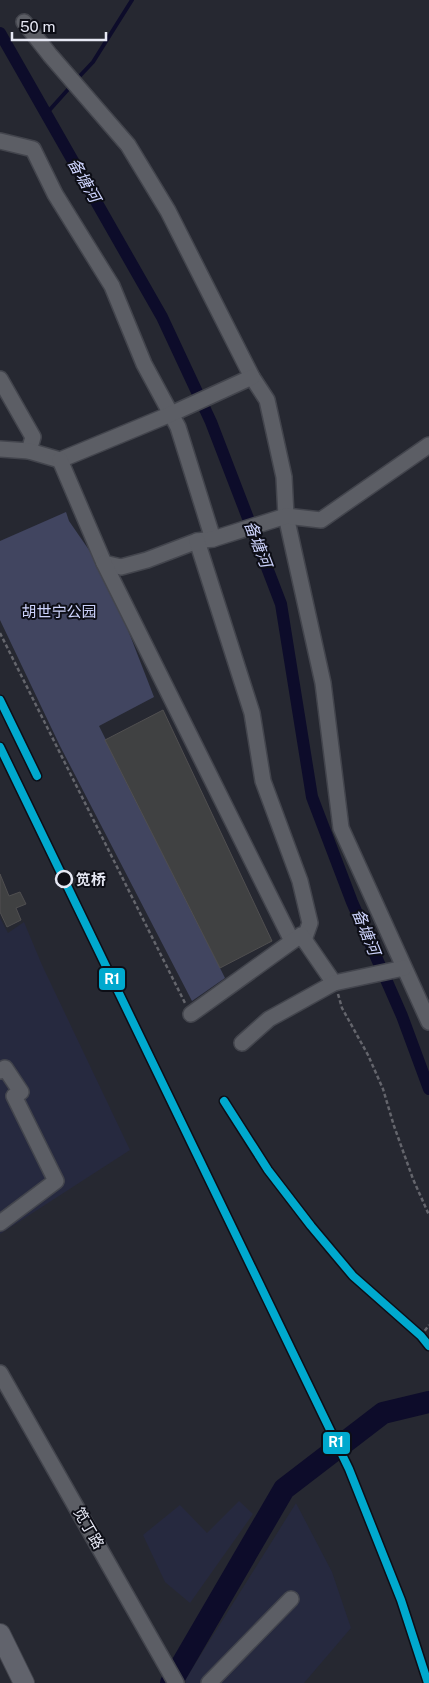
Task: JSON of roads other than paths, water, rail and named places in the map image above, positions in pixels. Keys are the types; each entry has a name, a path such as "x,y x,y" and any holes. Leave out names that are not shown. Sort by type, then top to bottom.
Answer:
{"main road":[{"path":"0,1634 24,1683"}],"street":[{"path":"24,22 68,77 128,145 168,210 252,377 267,400 284,477 283,517 323,683 341,828 398,970 429,1022"},
{"path":"0,141 33,149 54,194 112,286 144,364 178,427 213,538"},
{"path":"0,449 29,451 60,460 171,414 252,377"},
{"path":"0,379 33,437 29,451"},
{"path":"104,563 121,567 147,560 197,541 283,517 321,520 429,445"},
{"path":"60,460 104,563 298,941 340,982"},
{"path":"191,1014 298,941 310,923 300,881 263,780 252,713 197,541"},
{"path":"242,1043 269,1019 340,982 398,970"},
{"path":"0,1071 5,1068 21,1092 14,1096 56,1180 0,1223"},
{"name":"笕丁路","path":"0,1373 176,1683"},
{"path":"209,1683 291,1599"}],"waterway":[{"path":"76,80 93,62 132,0"},
{"name":"备塘河","path":"0,33 162,317 211,422 281,604 312,797 352,902 402,1016 429,1089"},
{"path":"46,114 72,85"},
{"path":"171,1683 284,1489 383,1413 429,1402"}],"place":[{"name":"笕桥","path":"64,879"}],"park label":[{"name":"胡世宁公园","path":"59,611"}]}
